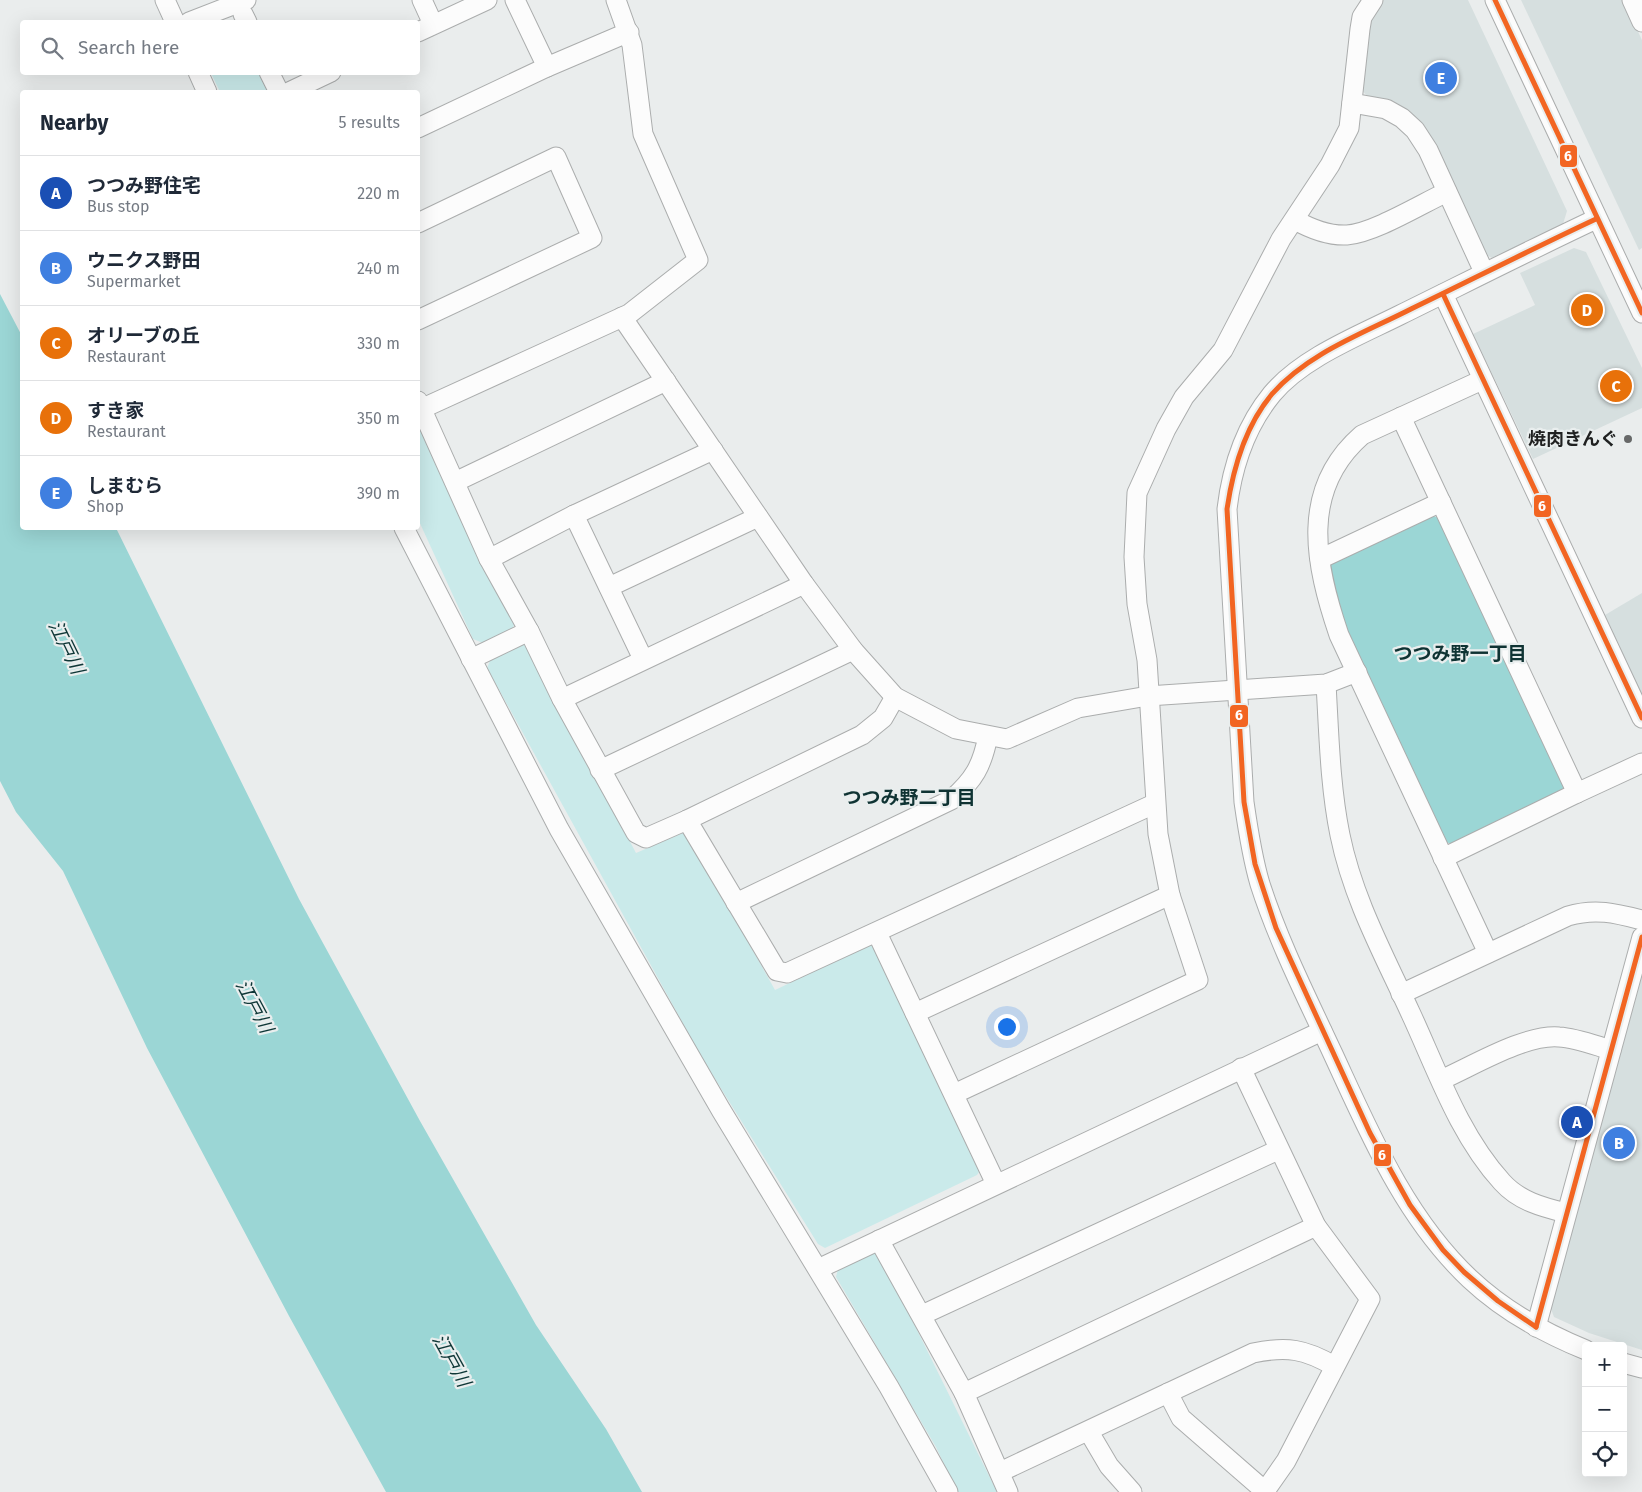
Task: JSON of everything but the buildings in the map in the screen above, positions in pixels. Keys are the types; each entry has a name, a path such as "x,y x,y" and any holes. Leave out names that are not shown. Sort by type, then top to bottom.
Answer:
{"street":[{"path":"165,0 174,20"},
{"path":"422,0 425,28 487,0"},
{"path":"515,0 547,67"},
{"path":"420,405 635,311 698,260 642,134 632,45 616,0"},
{"path":"954,1094 1198,980 1170,895 1154,804 1147,660 1136,604 1134,556 1137,493 1166,429 1184,397 1220,356 1282,239 1330,165 1348,128 1362,17 1373,0"},
{"path":"1495,0 1596,219 1642,313"},
{"path":"1632,0 1642,22"},
{"path":"200,20 245,12"},
{"path":"420,127 547,67 628,32"},
{"path":"199,75 206,90"},
{"path":"270,75 278,90"},
{"path":"292,90 325,75"},
{"path":"1352,103 1386,109 1402,118 1415,130 1428,150 1484,272"},
{"path":"420,222 556,157 592,238 420,319"},
{"path":"1295,220 1309,228 1327,234 1347,235 1368,230 1447,192"},
{"path":"1582,1348 1536,1326 1470,1279 1424,1225 1384,1163 1276,925 1260,884 1250,841 1244,802 1227,509 1234,466 1251,426 1273,393 1321,355 1484,272 1596,219"},
{"path":"1443,294 1642,718"},
{"path":"622,317 638,344 666,381 804,584 852,650 895,698 956,730 1007,739 1078,708 1148,696 1326,684 1358,672"},
{"path":"1482,380 1362,435 1337,461 1328,478 1320,501 1318,523 1320,559 1329,606 1340,635 1488,953"},
{"path":"455,482 666,381"},
{"path":"420,407 489,558 529,631 562,699 636,833 646,838 862,736 883,718 895,698"},
{"path":"1401,417 1578,793"},
{"path":"489,558 574,515 713,450"},
{"path":"1320,559 1441,502"},
{"path":"574,515 643,659"},
{"path":"609,587 758,517"},
{"path":"405,530 564,838 721,1110 890,1387 948,1492"},
{"path":"562,699 804,584"},
{"path":"471,659 529,631"},
{"path":"600,770 852,650"},
{"path":"1326,684 1333,796 1340,835 1362,910 1441,1080 1476,1146 1502,1183 1524,1200 1566,1214"},
{"path":"736,903 951,800 969,784 984,756 988,736"},
{"path":"1443,858 1642,763"},
{"path":"687,820 777,971 787,974 1154,804"},
{"path":"915,1013 1170,895"},
{"path":"1401,994 1568,916 1584,911 1601,910 1642,920"},
{"path":"877,933 996,1184"},
{"path":"1536,1326 1642,937"},
{"path":"818,1269 1322,1030"},
{"path":"1441,1080 1525,1041 1542,1037 1560,1037 1611,1050"},
{"path":"1168,1393 1182,1418 1266,1492 1286,1462 1370,1299 1316,1226 1278,1150 1241,1068"},
{"path":"922,1315 1278,1150"},
{"path":"964,1393 1316,1226"},
{"path":"879,1240 964,1393 1008,1492"},
{"path":"1000,1472 1089,1432 1253,1353 1276,1348 1291,1349 1314,1354 1334,1366"},
{"path":"1627,1364 1642,1368"},
{"path":"1089,1432 1108,1466 1132,1492"}],"shaded area":[{"path":"1381,0 1468,0 1567,211 1563,224 1492,258 1485,254 1431,138 1384,99 1367,96 1361,89 1368,26"},
{"path":"1521,0 1623,0 1642,40 1642,248 1639,250"},
{"path":"212,75 262,75 269,90 219,90"},
{"path":"1574,248 1586,252 1642,368 1642,408 1533,459 1473,334 1535,305 1520,273"},
{"path":"420,416 515,623 511,631 483,643 473,639 420,523"},
{"path":"1642,593 1642,695 1605,615"},
{"path":"523,644 528,648 636,853 683,833 689,836 775,990 870,945 878,950 981,1169 977,1175 825,1248 818,1244 702,1058 487,668 492,656"},
{"path":"1642,976 1642,1350 1627,1345 1627,1342 1617,1342 1589,1333 1554,1317 1551,1309"},
{"path":"872,1252 880,1255 997,1492 957,1492 936,1447 836,1277 838,1269"}],"water":[{"name":"江戸川","path":"0,294 20,332 20,530 117,530 299,899 420,1121 536,1325 606,1429 642,1492 386,1492 289,1316 147,1048 63,871 16,812 0,781"},
{"path":"1431,515 1439,518 1564,784 1562,792 1453,844 1445,842 1347,632 1329,568 1333,561"}],"transit line":[{"name":"6","path":"1495,0 1642,313"},
{"name":"6","path":"1536,1327 1498,1301 1464,1272 1443,1250 1410,1205 1370,1133 1276,928 1255,864 1244,802 1227,509 1237,463 1254,420 1272,394 1302,367 1337,345 1596,219"},
{"name":"6","path":"1443,294 1642,718"},
{"name":"6","path":"1536,1327 1642,937"}],"place":[{"name":"しまむら","path":"1441,78"},
{"name":"すき家","path":"1587,310"},
{"name":"オリーブの丘","path":"1616,386"},
{"name":"焼肉きんぐ","path":"1628,439"},
{"name":"つつみ野住宅","path":"1577,1122"},
{"name":"ウニクス野田","path":"1619,1143"}],"district":[{"name":"つつみ野一丁目","path":"1460,653"},
{"name":"つつみ野二丁目","path":"909,797"}]}
